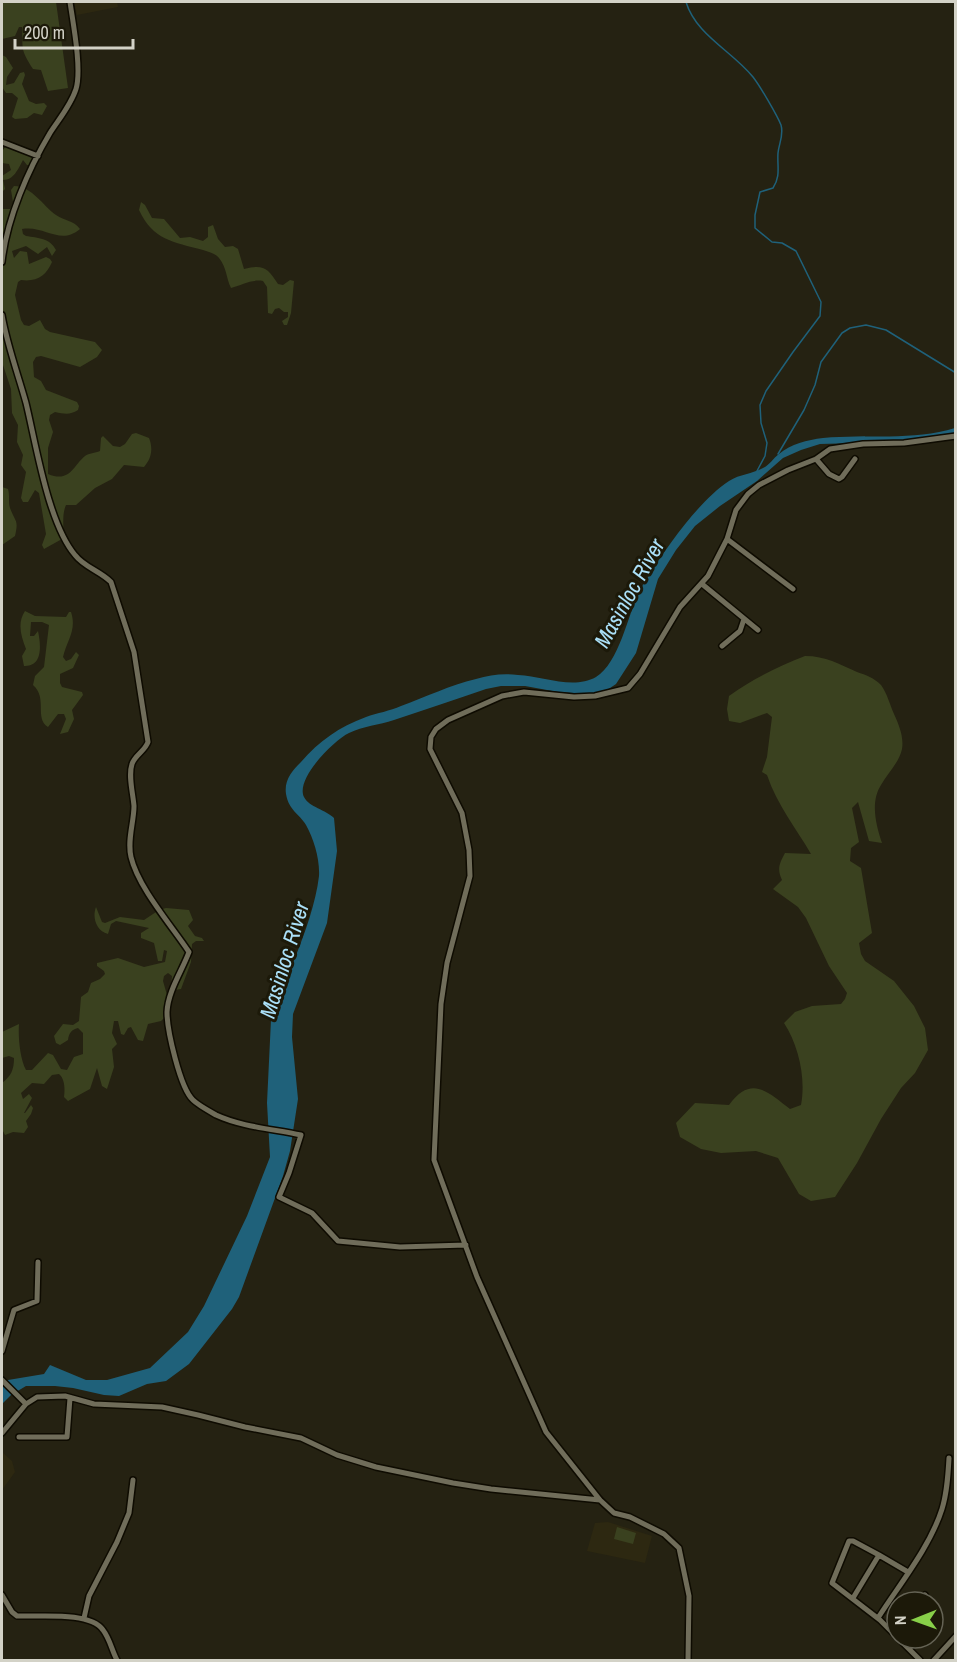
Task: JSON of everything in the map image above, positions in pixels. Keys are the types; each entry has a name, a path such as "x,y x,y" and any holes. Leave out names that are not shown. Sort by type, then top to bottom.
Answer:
{"street":[{"path":"2,262 10,219 38,156 76,88 77,63 70,2"},
{"path":"2,142 38,156"},
{"path":"2,315 39,462 55,513 74,554 111,582 134,652 148,742 146,748 133,760 131,768 134,807 130,841 131,856 142,884 189,952 173,986 167,1012 172,1048 192,1099 216,1114 262,1128 301,1135 279,1197 312,1213 338,1241 400,1247 466,1245"},
{"path":"688,1660 689,1596 679,1548 664,1534 630,1517 614,1513 600,1500 546,1432 477,1277 434,1160 441,1004 447,963 470,876 469,850 462,813 430,749 431,737 436,729 448,720 502,696 524,692 574,697 595,696 628,688 640,674 680,607 702,584 727,539 736,510 748,494 759,485 838,447 904,443 956,436"},
{"path":"816,459 830,474 839,478 855,459"},
{"path":"727,539 793,589"},
{"path":"702,584 758,630"},
{"path":"722,646 740,631 744,619"},
{"path":"2,1351 14,1310 38,1301 38,1262"},
{"path":"2,1380 26,1404"},
{"path":"2,1433 26,1404 37,1397 49,1395 94,1404 162,1407 301,1438 357,1462 453,1483 600,1500"},
{"path":"19,1437 67,1437 70,1398"},
{"path":"878,1618 927,1542 942,1510 948,1481 949,1458"},
{"path":"84,1618 89,1596 129,1513 133,1480"},
{"path":"885,1625 832,1583 849,1541 853,1541 908,1572"},
{"path":"853,1598 879,1555"},
{"path":"2,1595 17,1616 84,1618 97,1623 104,1632 117,1660"},
{"path":"934,1660 956,1636"}],"shaded area":[{"path":"74,2 117,2 118,7 77,15"},
{"path":"2,1452 12,1461 15,1472 2,1490"},
{"path":"608,1522 652,1536 645,1563 587,1551 595,1523"}],"green space":[{"path":"2,2 56,2 68,88 48,91 41,70 33,69 24,53 22,27 19,27 15,36 2,39"},
{"path":"2,55 13,68 7,77 6,85 14,83 20,73 24,72 22,84 29,101 36,104 44,103 47,106 42,115 34,113 27,118 12,117 18,98 12,93 6,93 2,87"},
{"path":"7,145 33,156 34,160 32,165 27,165 23,160 13,176 3,180 5,189 2,192 2,176 11,170 9,164 2,163 2,151"},
{"path":"14,186 26,189 56,215 80,229 66,236 22,229 26,236 47,241 56,250 52,256 47,247 38,254 26,246 12,251 14,258 20,251 27,252 29,264 46,257 52,262 40,277 18,282 15,295 21,320 24,325 29,326 40,320 45,329 50,332 95,342 102,350 97,357 80,367 41,356 36,357 33,362 34,377 41,381 46,390 77,402 79,406 78,410 72,413 55,412 50,415 49,420 53,432 48,448 48,474 66,475 85,456 100,451 103,436 113,446 120,447 132,434 136,433 149,438 151,445 150,457 144,467 124,465 112,479 95,488 76,505 66,505 62,539 44,549 42,545 46,534 39,493 35,490 28,502 23,502 21,498 26,472 21,465 23,455 17,442 18,425 12,413 11,389 2,362 2,209 10,209 13,202 11,190"},
{"path":"141,202 152,218 164,219 180,238 190,237 203,241 208,237 208,227 213,225 218,239 225,247 233,246 238,249 244,269 260,267 268,271 278,284 283,285 290,280 294,281 291,313 287,325 284,325 282,321 288,317 288,312 279,308 275,309 272,314 268,313 267,287 263,281 231,288 224,266 217,256 173,242 157,234 139,210"},
{"path":"2,487 8,489 9,506 17,526 15,536 2,545 3,502"},
{"path":"25,611 35,616 66,617 71,612 72,630 63,657 66,661 71,659 76,652 79,655 73,668 60,674 60,683 62,687 82,692 83,695 72,710 74,719 68,732 60,734 66,719 64,714 58,714 48,727 42,718 40,696 33,685 35,676 44,667 49,625 42,622 31,622 30,636 34,636 38,631 39,654 35,663 24,666 22,656 26,649 20,625"},
{"path":"805,656 832,661 870,677 878,683 887,695 901,731 902,749 896,764 881,785 876,799 876,821 882,843 869,841 858,802 852,808 859,842 851,848 850,861 861,868 872,933 859,943 861,954 865,961 894,981 914,1006 925,1028 928,1050 915,1073 901,1088 881,1119 835,1197 811,1201 799,1194 778,1158 756,1151 721,1153 701,1149 680,1137 676,1123 695,1103 729,1105 745,1090 752,1088 766,1092 790,1109 801,1105 803,1084 800,1063 794,1042 784,1023 795,1012 812,1006 841,1004 847,993 829,966 806,918 798,907 773,889 782,880 779,866 785,853 811,854 781,806 767,775 762,772 767,757 772,717 767,713 740,723 729,721 727,709 729,696 785,664"},
{"path":"96,907 102,922 105,923 120,917 144,920 166,908 189,910 193,920 188,926 195,936 204,941 196,941 192,944 191,962 181,989 175,990 171,987 172,976 168,973 164,976 167,995 164,1018 148,1024 143,1041 138,1040 131,1027 124,1035 121,1034 118,1021 114,1021 112,1033 117,1044 112,1049 114,1067 107,1089 102,1086 97,1068 90,1089 68,1101 64,1097 63,1081 59,1074 52,1075 44,1084 32,1083 21,1093 23,1099 29,1094 32,1098 24,1113 31,1105 33,1108 26,1121 28,1127 24,1133 13,1132 5,1135 2,1129 2,1083 11,1072 14,1058 9,1056 2,1058 2,1032 19,1024 20,1048 26,1070 32,1070 48,1053 53,1055 61,1069 67,1070 74,1057 83,1054 83,1033 78,1028 74,1030 68,1040 60,1045 56,1043 54,1036 63,1024 73,1025 79,1021 81,997 88,992 91,983 105,974 97,963 118,958 144,967 165,962 167,951 164,950 162,961 158,961 154,943 141,938 141,933 149,928 116,921 111,924 108,934 100,930 96,923 94,915"},
{"path":"617,1527 636,1533 633,1544 614,1539"}],"water":[{"path":"955,428 955,433 893,442 820,444 783,458 757,481 695,526 676,550 658,579 636,653 616,684 607,690 589,694 558,692 525,686 501,686 365,727 334,743 310,771 303,789 306,800 334,818 337,851 327,923 293,1014 292,1037 298,1099 290,1151 239,1297 189,1364 166,1381 147,1384 119,1396 55,1386 26,1386 2,1404 2,1381 44,1374 50,1365 86,1380 107,1380 150,1368 188,1332 204,1306 247,1216 270,1157 267,1103 272,999 276,988 295,958 318,886 319,870 312,837 306,825 289,804 286,794 289,776 308,754 330,735 356,721 486,676 512,674 568,682 587,681 596,677 611,661 639,592 666,550 696,511 729,481 763,468 784,451 805,441 823,438 923,434"}],"waterway":[{"path":"686,2 691,14 706,33 753,77 781,125 777,179 773,188 760,192 755,228 772,242 782,243 796,251 821,302 820,316 766,391 760,405 761,423 767,443 765,456 757,471"},
{"path":"778,454 804,410 815,385 821,362 842,333 850,328 866,325 886,330 956,373"},
{"path":"322,1660 335,1660"}],"water label":[{"name":"Masinloc River","path":"629,593"},
{"name":"Masinloc River","path":"284,960"}]}
